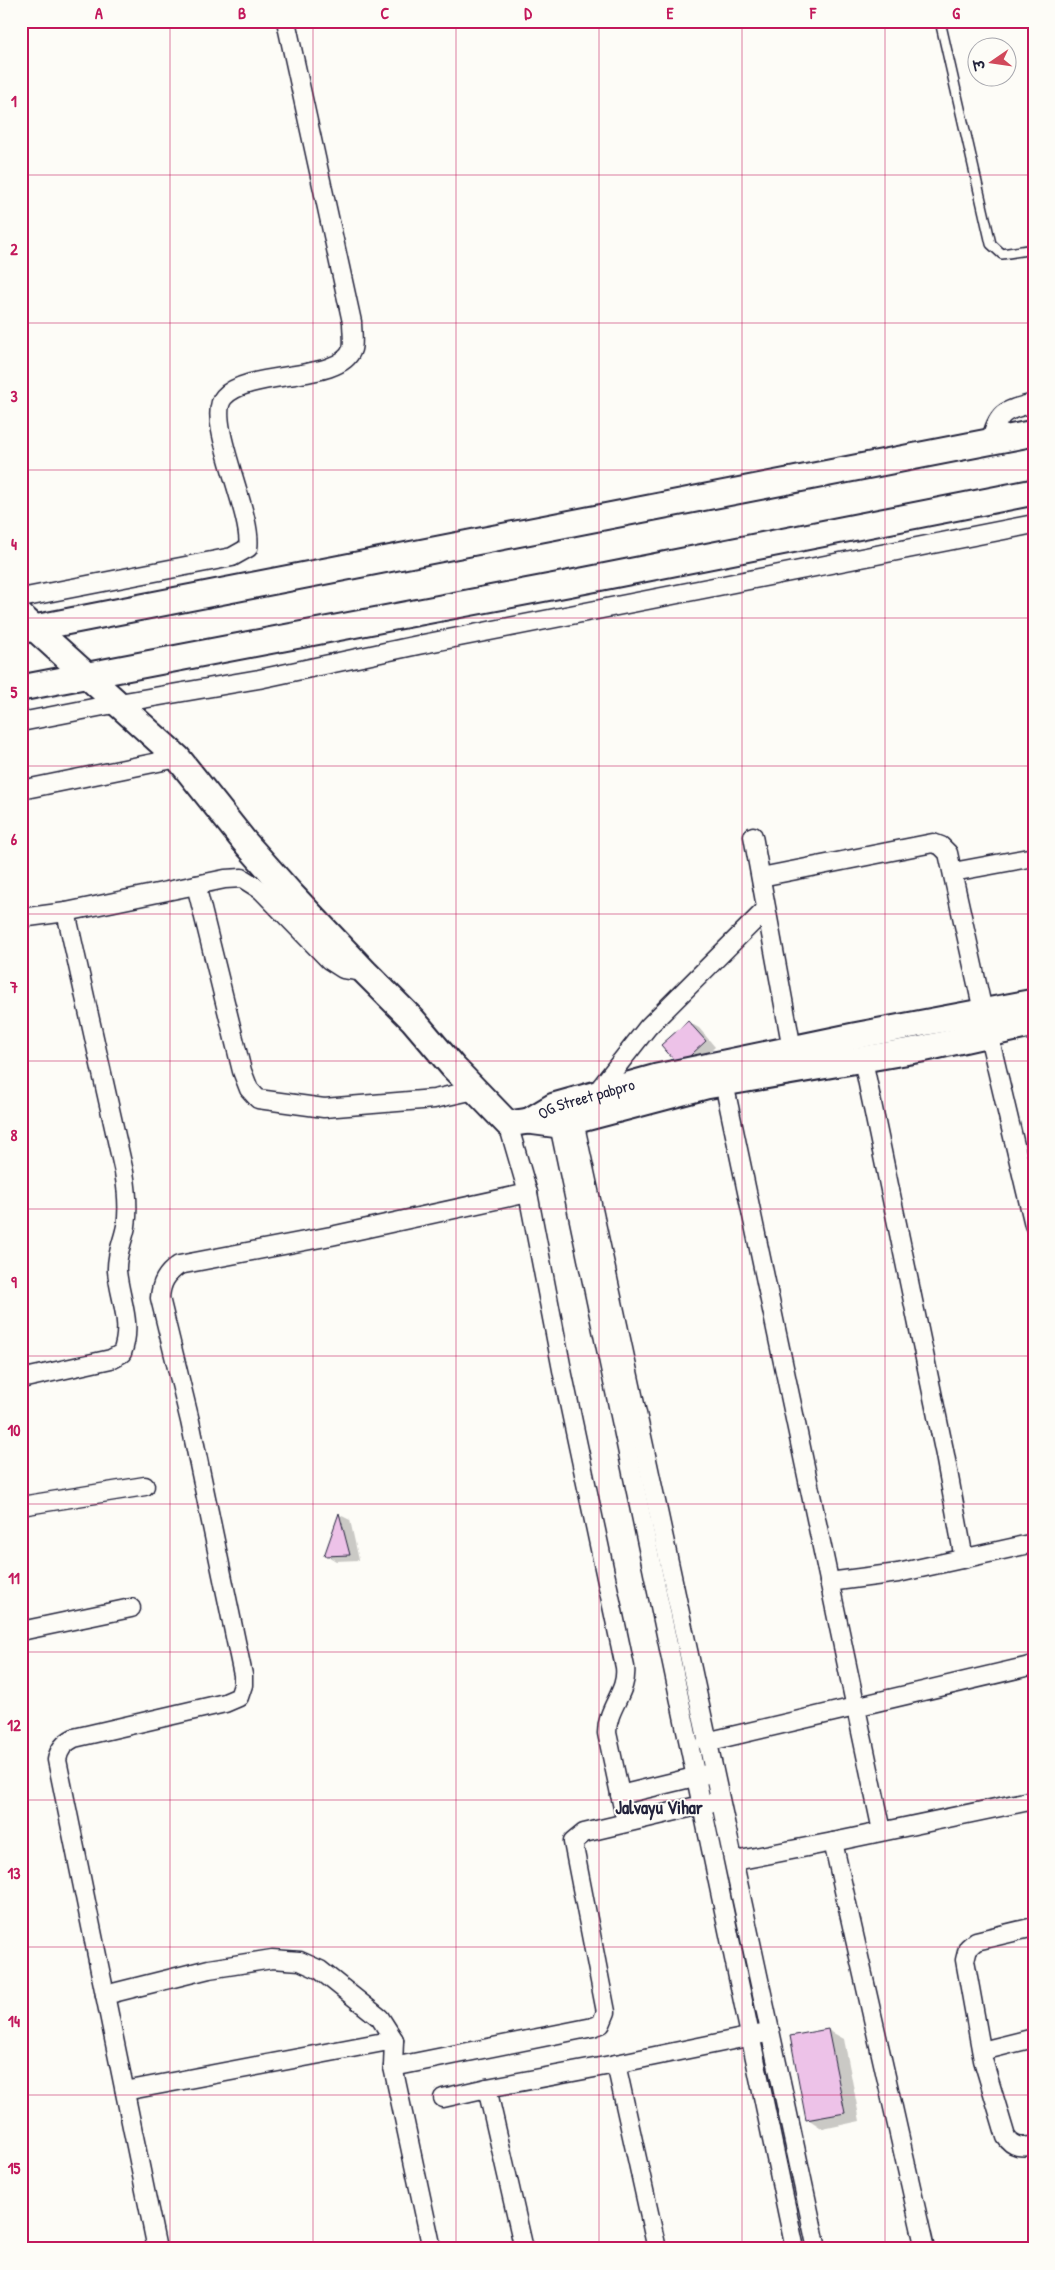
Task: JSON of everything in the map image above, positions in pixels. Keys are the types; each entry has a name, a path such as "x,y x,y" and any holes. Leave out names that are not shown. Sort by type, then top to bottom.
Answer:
{"main road":[{"path":"26,625 1034,433"},
{"path":"21,688 1034,492"},
{"path":"26,625 89,676 178,758 244,841 364,972 414,1020 475,1090 518,1123"},
{"name":"OG Street pabpro","path":"518,1123 724,1083 864,1060 986,1022 1034,1002"},
{"name":"OG Street pabpro","path":"564,1113 596,1093 657,1077 792,1049 986,1022 1034,1024"}],"street":[{"path":"21,598 232,557 248,548 249,532 233,478 219,420 218,407 224,397 236,388 259,381 327,368 344,361 352,349 352,322 286,21"},
{"path":"990,442 996,421 1002,413 1034,403"},
{"path":"21,722 260,679 418,645 1034,524"},
{"path":"21,790 178,758"},
{"path":"753,836 792,1049"},
{"path":"760,877 933,843 941,846 948,853 1034,1225"},
{"path":"953,872 1034,857"},
{"path":"21,918 66,912 242,878 261,890 329,960 343,969 364,972"},
{"path":"196,886 242,1071 249,1089 258,1099 324,1108 434,1099 475,1090"},
{"path":"596,1093 648,1027 766,909"},
{"path":"21,1379 111,1359 122,1354 127,1340 128,1327 117,1273 117,1258 126,1228 128,1210 124,1172 66,912"},
{"path":"864,1060 945,1454 964,1559"},
{"path":"724,1083 882,1831"},
{"path":"564,1113 706,1742 702,1804 795,2249"},
{"path":"564,1113 705,1775 719,1800 735,1861 817,2249"},
{"path":"518,1123 528,1193 563,1374 625,1667 624,1685 607,1719 607,1733 626,1822"},
{"path":"157,2249 57,1760 59,1751 66,1741 225,1703 239,1697 243,1686 244,1675 190,1421 160,1298 161,1285 169,1272 179,1265 330,1236 528,1193"},
{"path":"21,1506 145,1486"},
{"path":"829,1582 898,1573 1034,1543"},
{"path":"21,1631 131,1608"},
{"path":"706,1742 1034,1665"},
{"path":"620,1795 705,1775"},
{"path":"393,2067 593,2028 601,2024 606,2012 573,1842 584,1832 719,1800"},
{"path":"735,1861 1034,1800"},
{"path":"833,1842 925,2249"},
{"path":"1034,1927 976,1941 968,1948 965,1960 982,2051 1006,2137 1009,2142 1020,2148 1034,2146"},
{"path":"105,1995 209,1970 272,1959 300,1961 320,1970 380,2018 394,2040 393,2067 432,2249"},
{"path":"443,2098 770,2032"},
{"path":"982,2051 1034,2038"},
{"path":"125,2091 394,2040"},
{"path":"616,2064 657,2249"},
{"path":"487,2088 524,2249"}],"lane":[{"path":"940,21 991,244 1002,254 1034,249"}],"building":[{"path":"688,1021 706,1041 679,1066 661,1045"},
{"path":"339,1513 350,1555 324,1556"},
{"path":"828,2029 845,2113 806,2120 790,2036"}],"district":[{"name":"Jalvayu Vihar","path":"659,1807"}]}
